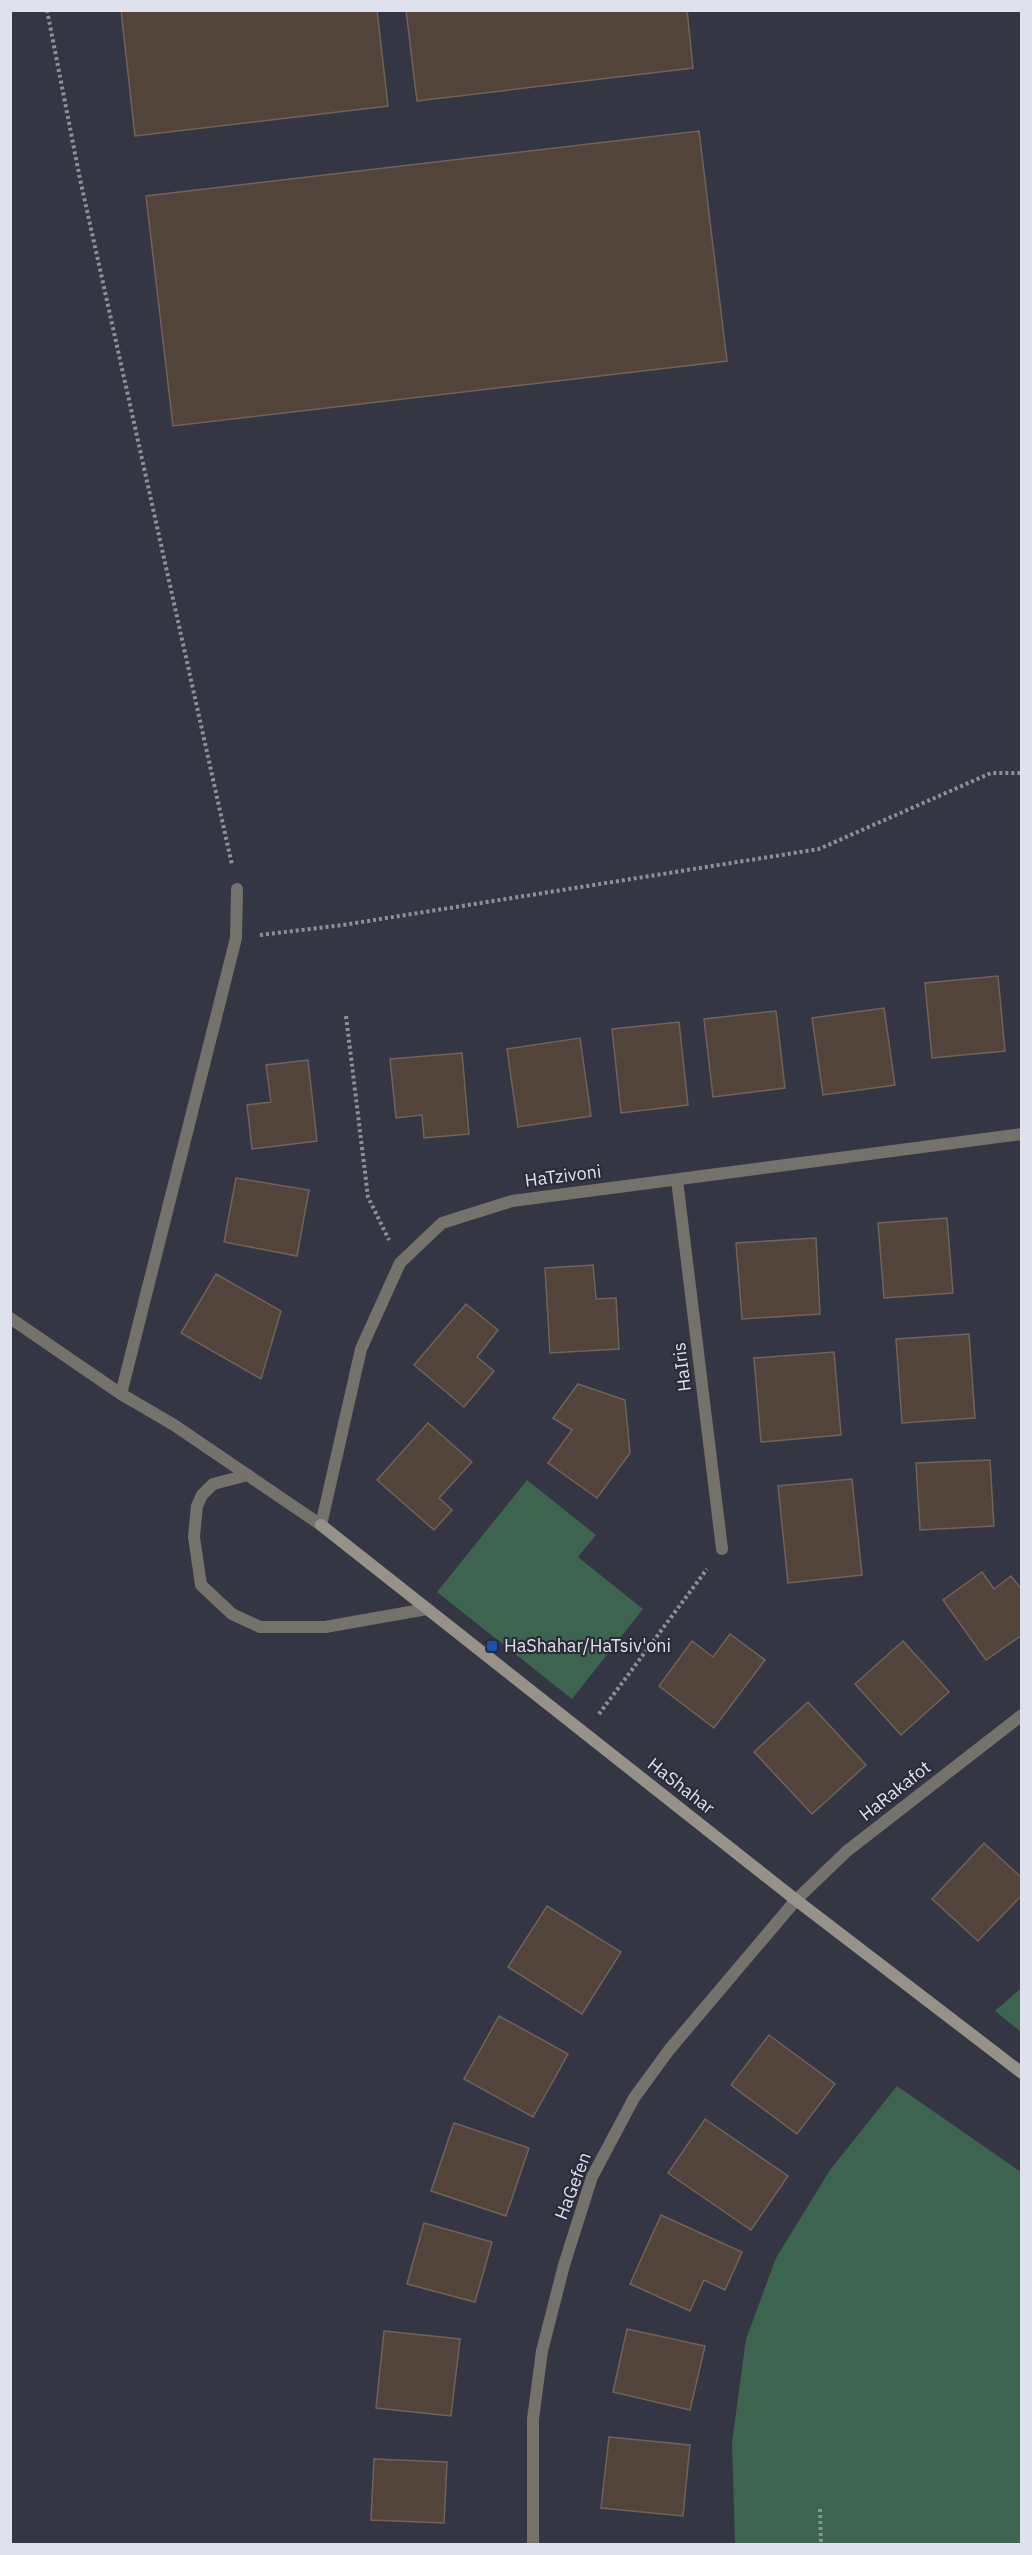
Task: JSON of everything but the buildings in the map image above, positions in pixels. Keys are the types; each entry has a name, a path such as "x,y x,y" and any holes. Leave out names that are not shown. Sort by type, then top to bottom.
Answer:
{"street":[{"path":"121,1394 236,938 237,890"},
{"name":"HaTzivoni","path":"321,1525 361,1349 400,1263 442,1223 512,1201 1021,1135"},
{"name":"HaIris","path":"677,1180 722,1549"},
{"path":"10,1318 321,1525"},
{"path":"248,1475 213,1484 202,1495 197,1506 195,1537 201,1585 232,1614 260,1627 325,1627 427,1609"},
{"name":"HaShahar","path":"321,1525 796,1900 1022,2073"},
{"name":"HaRakafot","path":"796,1900 847,1851 1022,1715"},
{"name":"HaGefen","path":"533,2544 533,2419 542,2351 564,2265 592,2177 634,2098 669,2050 796,1900"}],"path":[{"path":"47,10 80,179 237,890"},
{"path":"236,938 343,925 819,849 991,773 1022,773"},
{"path":"346,1016 368,1197 400,1263"},
{"path":"585,1733 722,1549"},
{"path":"820,2509 821,2544"}],"green space":[{"path":"527,1480 596,1535 578,1557 643,1609 572,1699 437,1592"},
{"path":"1021,1988 1021,2032 995,2011"},
{"path":"897,2086 1021,2172 1021,2544 735,2544 732,2442 746,2339 776,2258 830,2170"}],"place":[{"name":"HaShahar/HaTsiv'oni","path":"492,1646"}]}
